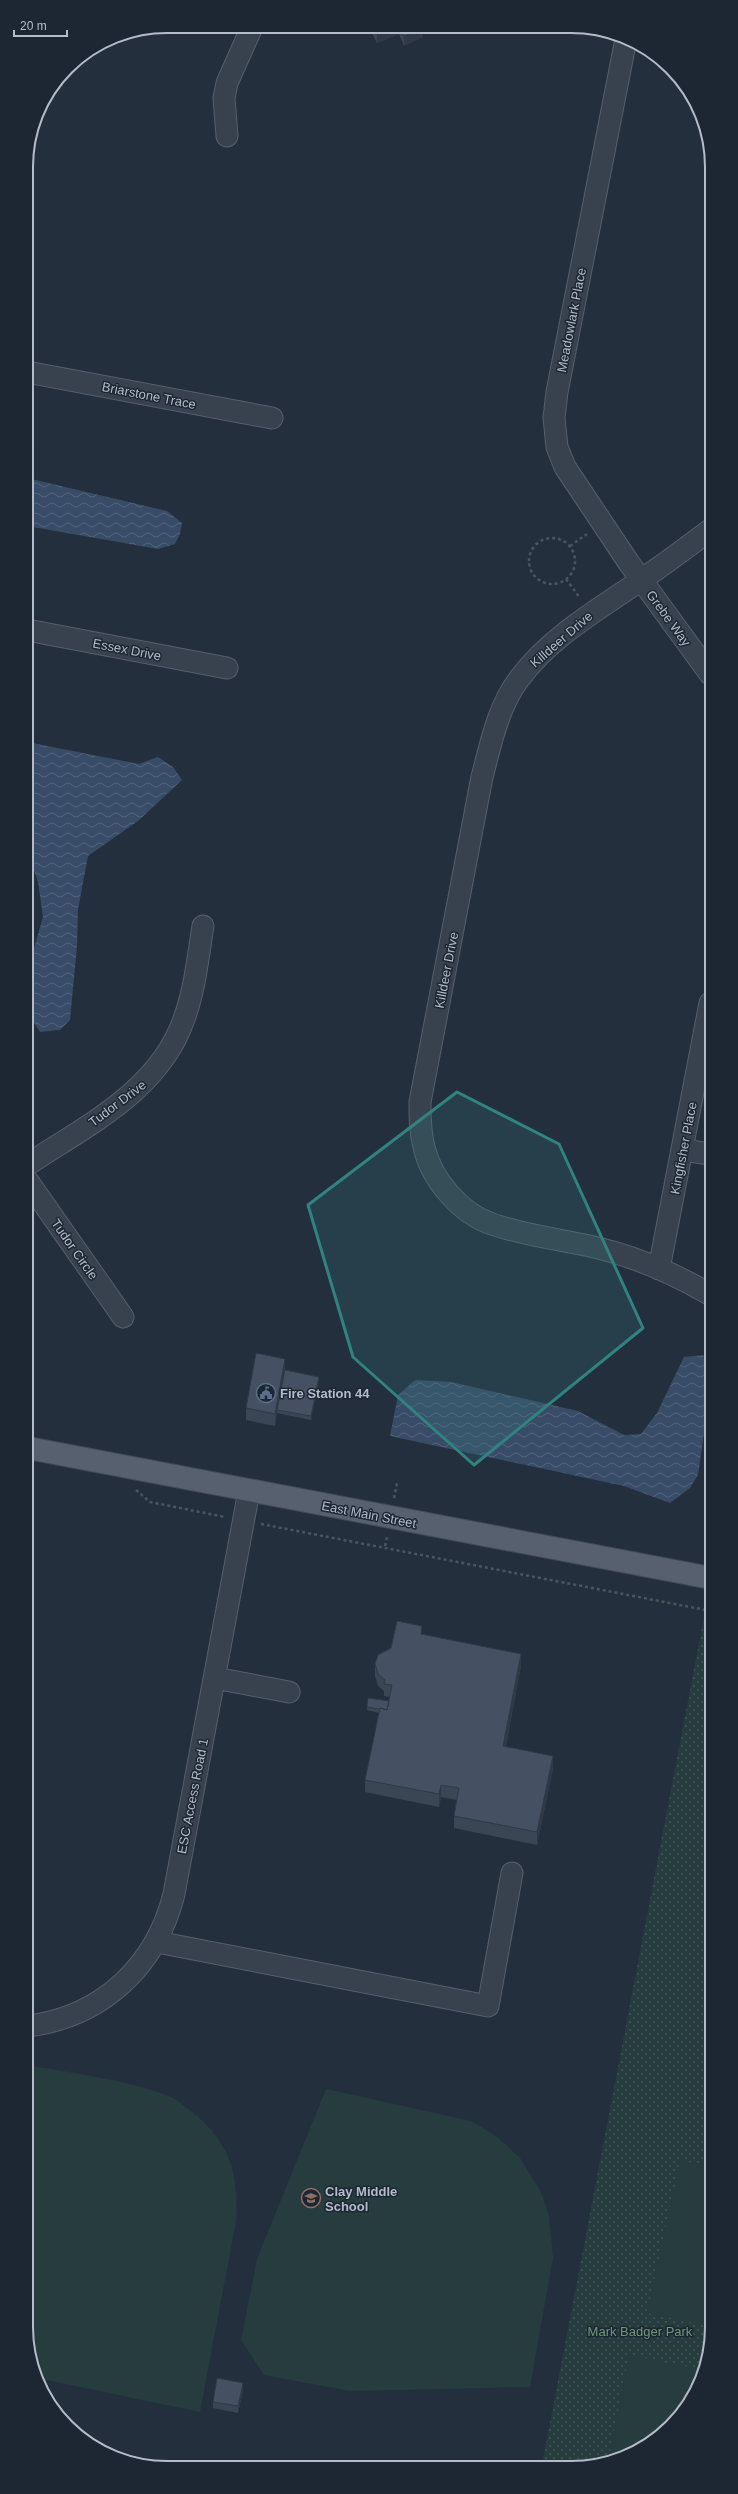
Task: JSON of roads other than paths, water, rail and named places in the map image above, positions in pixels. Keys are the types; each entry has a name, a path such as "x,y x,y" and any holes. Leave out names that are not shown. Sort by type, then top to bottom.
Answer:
{"main road":[{"name":"East Main Street","path":"33,1449 705,1577"}],"street":[{"path":"227,136 224,98 227,83 249,33"},
{"name":"Meadowlark Place","path":"625,44 557,392 554,418 557,447 566,467 641,581"},
{"name":"Briarstone Trace","path":"33,373 272,418"},
{"name":"Killdeer Drive","path":"705,534 641,581 587,615 541,654 519,679 503,707 493,734 482,777 420,1102 420,1121 424,1148 432,1170 447,1191 465,1209 490,1224 613,1252 681,1278 705,1292"},
{"name":"Grebe Way","path":"641,581 705,667"},
{"name":"Essex Drive","path":"33,631 227,668"},
{"name":"Tudor Drive","path":"33,1162 128,1097 160,1066 176,1039 190,1000 203,926"},
{"name":"Kingfisher Place","path":"659,1269 705,1030"},
{"path":"683,1150 705,1153"},
{"name":"Tudor Circle","path":"33,1189 123,1317"},
{"name":"ESC Access Road 1","path":"33,2025 58,2020 80,2013 99,2003 130,1978 157,1942 174,1894 249,1490"},
{"path":"215,1678 289,1692"},
{"path":"157,1942 488,2006 512,1873"}],"water":[{"path":"33,479 167,511 182,523 180,534 175,544 158,549 33,527"},
{"path":"33,743 139,764 158,757 173,767 182,780 138,821 88,856 78,909 77,946 70,1020 60,1030 40,1032 33,1021 33,951 43,917 38,882 33,867"},
{"path":"703,1355 705,1358 705,1426 698,1475 690,1488 670,1503 624,1486 390,1436 398,1395 415,1380 451,1382 578,1411 624,1435 641,1434 657,1413 684,1357"}],"place":[{"name":"Fire Station 44","path":"266,1393"},
{"name":"Clay Middle School","path":"311,2198"}],"park label":[{"name":"Mark Badger Park","path":"640,2331"}]}
